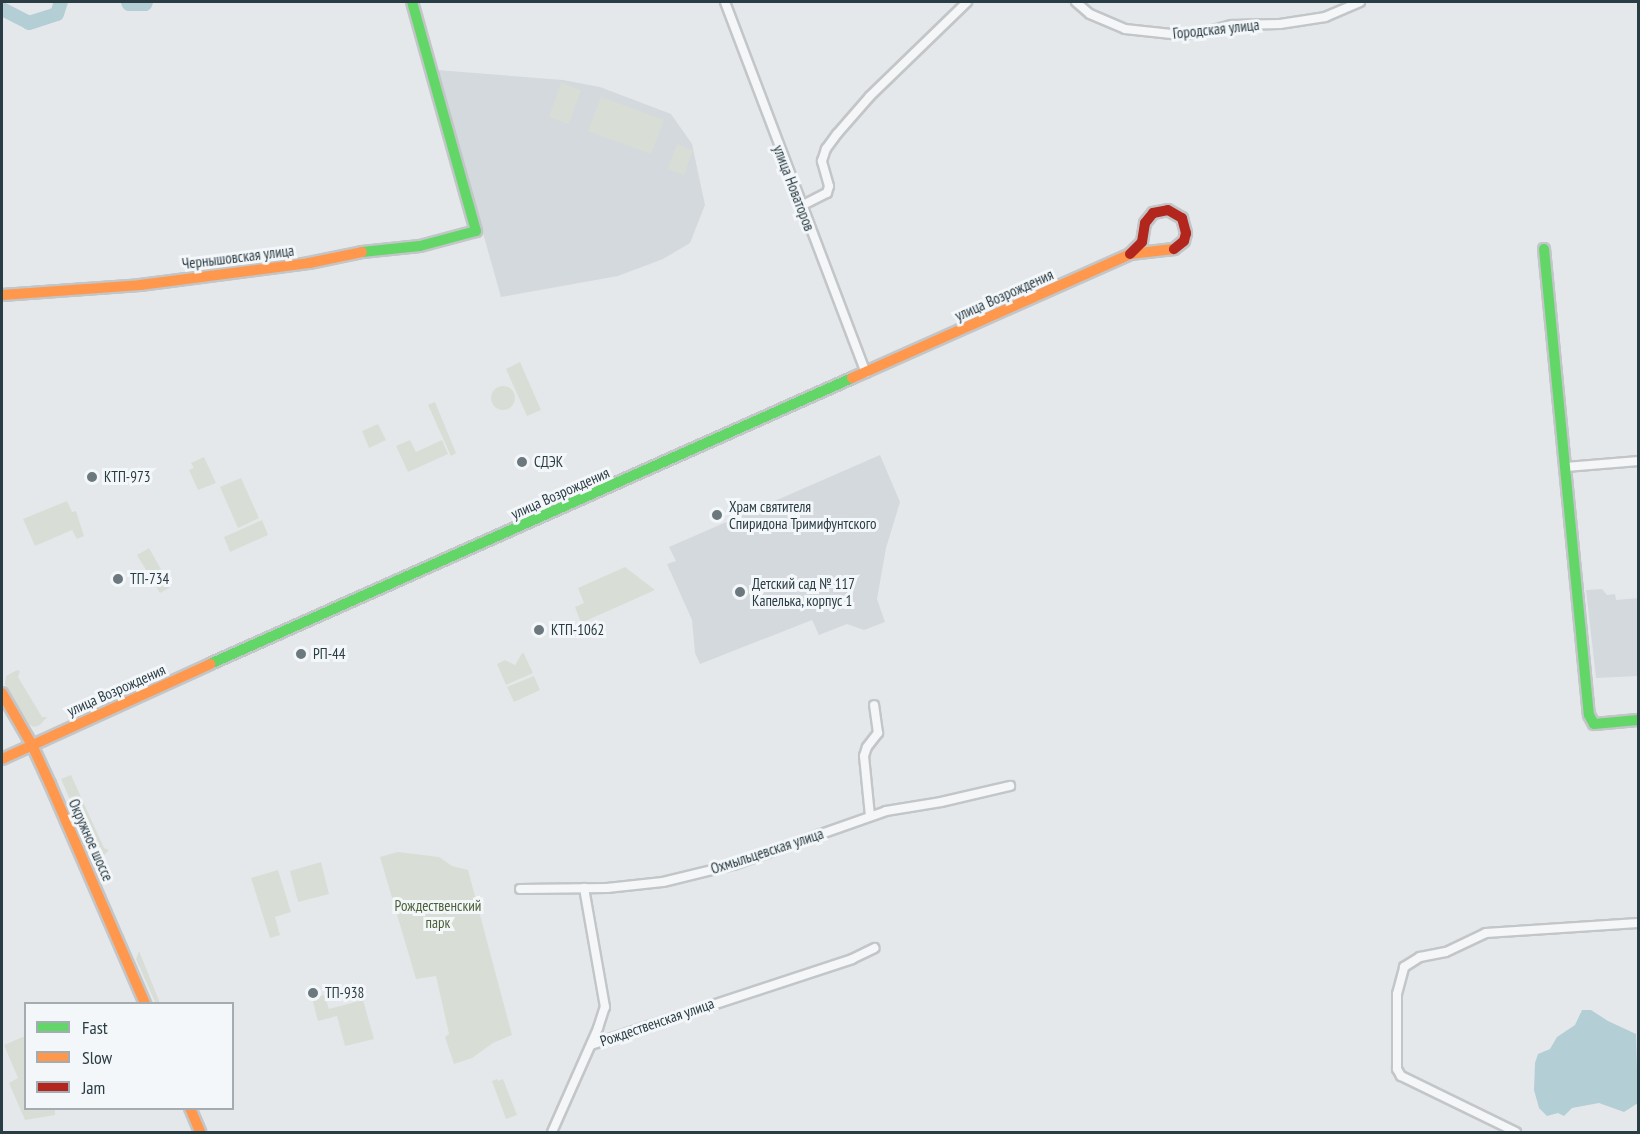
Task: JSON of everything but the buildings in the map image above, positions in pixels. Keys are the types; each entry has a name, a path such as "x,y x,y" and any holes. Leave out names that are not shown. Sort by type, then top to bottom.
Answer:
{"street":[{"name":"Чернышовская улица","path":"2,295 140,285 309,263 366,251 420,246 476,231 412,2"},
{"name":"улица Новаторов","path":"725,2 866,373"},
{"path":"801,206 827,193 830,186 822,161 826,149 837,134 870,96 967,2"},
{"name":"Городская улица","path":"1076,2 1090,14 1125,29 1161,35 1193,35 1232,25 1280,24 1325,17 1360,2"},
{"name":"улица Возрождения","path":"2,759 354,599 1130,254 1175,249 1181,244 1186,233 1182,218 1168,210 1153,213 1145,223 1142,242 1130,254"},
{"path":"1544,249 1567,467 1589,715 1594,724 1638,720"},
{"path":"1567,467 1638,461"},
{"name":"Окружное шоссе","path":"2,693 32,745 97,888 144,1002"},
{"path":"870,816 864,756 867,747 878,733 874,705"},
{"name":"Охмыльцевская улица","path":"520,889 639,885 733,865 870,816 1010,786"},
{"name":"Рождественская улица","path":"584,888 605,1007 591,1045"},
{"path":"1516,1132 1401,1076 1397,1069 1397,994 1404,967 1420,957 1446,952 1486,933 1638,923"},
{"name":"Рождественская улица","path":"591,1045 852,959 874,948"},
{"path":"552,1132 591,1045"},
{"path":"191,1110 200,1132"}],"shaded area":[{"path":"437,70 563,80 600,87 671,114 692,144 705,205 690,243 663,259 618,276 501,297"},
{"path":"880,455 900,502 886,548 877,599 885,622 864,630 847,624 819,635 812,620 700,664 695,653 692,620 667,564 676,561 669,547"},
{"path":"1602,589 1607,595 1615,594 1616,600 1638,598 1638,676 1596,678 1586,590"}],"green space":[{"path":"561,83 581,90 569,124 549,117"},
{"path":"601,97 664,120 651,154 588,131"},
{"path":"677,144 693,150 684,175 668,169"},
{"path":"520,362 541,410 527,416 506,369"},
{"path":"503,386 508,387 514,393 514,403 508,409 503,410 498,409 492,403 491,398 492,393 498,387"},
{"path":"435,402 456,453 451,456 428,405"},
{"path":"378,424 386,440 369,448 362,431"},
{"path":"410,440 416,452 442,440 448,454 408,472 396,446"},
{"path":"204,457 216,483 198,490 189,470 194,468 191,463"},
{"path":"241,478 259,518 238,528 220,487"},
{"path":"67,501 72,512 76,511 84,536 77,539 72,530 35,546 23,519"},
{"path":"262,520 268,535 230,552 224,537"},
{"path":"149,548 171,587 160,593 137,555"},
{"path":"625,567 655,590 581,623 575,607 584,603 578,588"},
{"path":"523,652 533,673 506,685 497,664 505,660 515,665"},
{"path":"17,670 20,671 18,677 42,717 47,717 40,725 34,727 28,724 5,684 6,676"},
{"path":"534,676 540,690 514,702 507,687"},
{"path":"71,775 104,848 109,850 104,855 95,857 61,779"},
{"name":"Рождественский парк","path":"398,852 439,857 452,866 468,870 512,1035 493,1043 472,1058 454,1064 445,1037 449,1034 436,976 416,979 380,857"},
{"path":"321,862 329,894 298,902 290,871"},
{"path":"278,870 291,912 275,917 280,935 270,938 251,878"},
{"path":"139,951 160,1002 155,1002 136,959"},
{"path":"324,995 329,1009 363,1000 374,1039 345,1046 337,1016 318,1021 312,998"},
{"path":"24,1036 24,1110 55,1110 55,1115 25,1120 9,1083 18,1078 4,1045"},
{"path":"497,1079 498,1081 503,1079 517,1115 506,1119 492,1081"}],"water":[{"path":"1582,1010 1591,1010 1636,1034 1638,1103 1624,1112 1599,1103 1572,1108 1564,1116 1558,1113 1547,1116 1539,1108 1534,1090 1535,1063 1538,1054 1550,1049 1557,1037 1575,1025"}],"waterway":[{"path":"2,9 29,23 57,14 61,2"},
{"path":"128,2 129,4 145,4 146,2"}],"traffic: fast":[{"path":"362,252 420,246 476,231 412,2"},
{"path":"1544,249 1589,715 1594,724 1638,720"},
{"path":"210,664 852,378"}],"traffic: slow":[{"path":"852,378 1130,254 1174,249"},
{"path":"2,295 140,285 309,263 362,252"},
{"path":"2,759 210,664"},
{"path":"2,693 32,745 50,784 144,1002"},
{"path":"191,1110 200,1132"}],"traffic: jam":[{"path":"1130,254 1142,242 1145,223 1153,213 1168,210 1182,218 1186,233 1184,241 1174,249"}],"place":[{"name":"СДЭК","path":"522,462"},
{"name":"КТП-973","path":"92,477"},
{"name":"Храм святителя Спиридона Тримифунтского","path":"717,515"},
{"name":"ТП-734","path":"118,579"},
{"name":"Детский сад № 117 Капелька, корпус 1","path":"740,592"},
{"name":"КТП-1062","path":"539,630"},
{"name":"РП-44","path":"301,654"},
{"name":"ТП-938","path":"313,993"}]}
